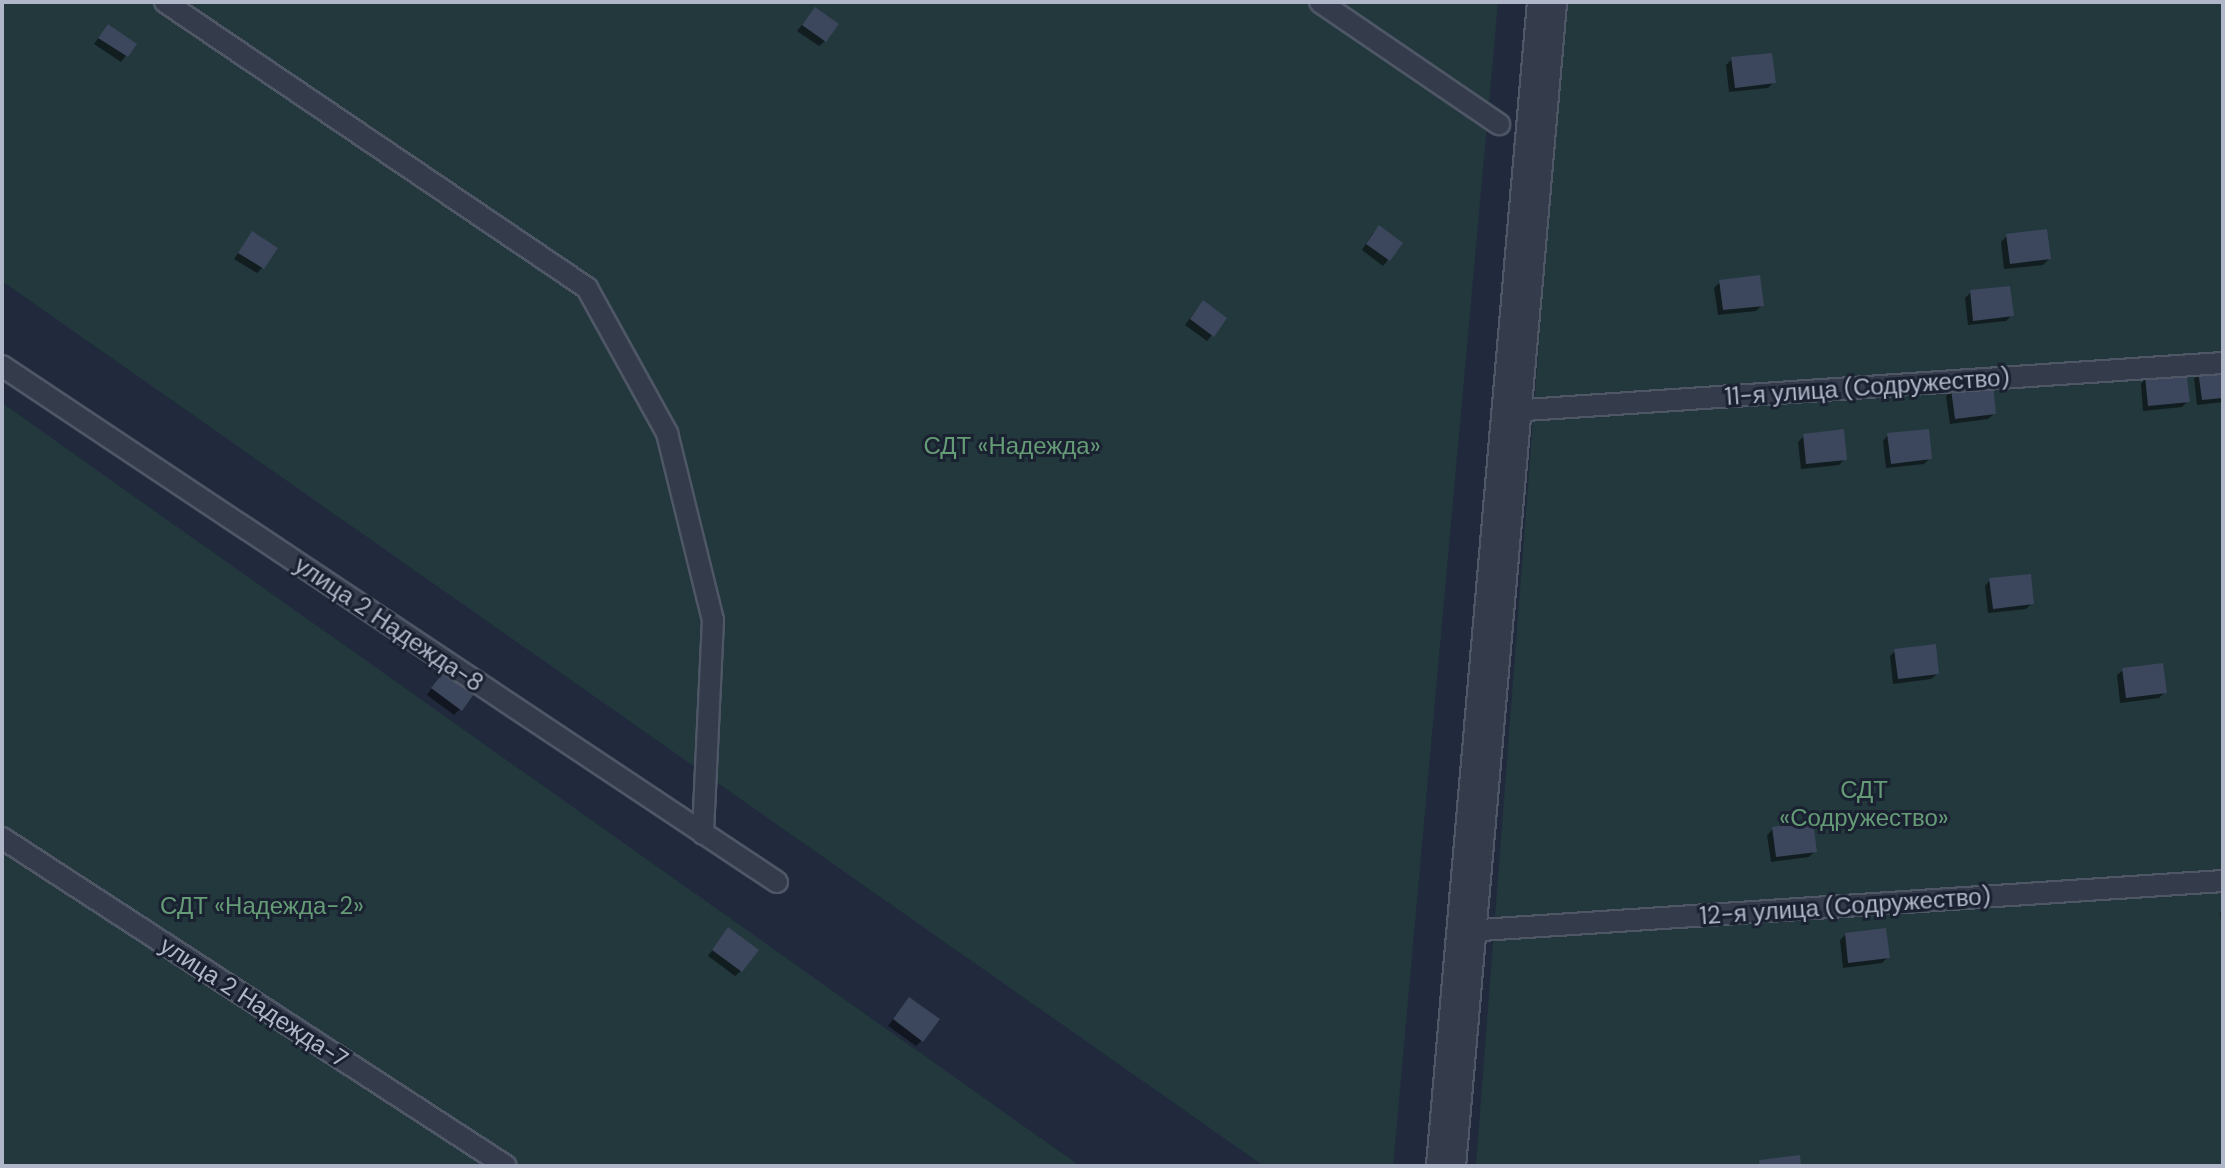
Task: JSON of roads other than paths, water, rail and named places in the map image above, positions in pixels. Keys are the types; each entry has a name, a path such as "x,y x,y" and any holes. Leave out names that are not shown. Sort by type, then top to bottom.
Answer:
{"street":[{"path":"1446,1166 1547,2"}],"lane":[{"path":"165,2 587,288 667,433 713,620 703,834"},
{"path":"1320,2 1499,124"},
{"name":"11-я улица (Содружество)","path":"1511,411 2223,363"},
{"name":"улица 2 Надежда-8","path":"2,366 777,882"},
{"name":"улица 2 Надежда-7","path":"2,838 506,1166"},
{"name":"12-я улица (Содружество)","path":"1466,931 2223,881"}],"park label":[{"name":"СДТ «Надежда»","path":"1012,446"},
{"name":"СДТ «Содружество»","path":"1864,804"},
{"name":"СДТ «Надежда-2»","path":"262,906"}]}
